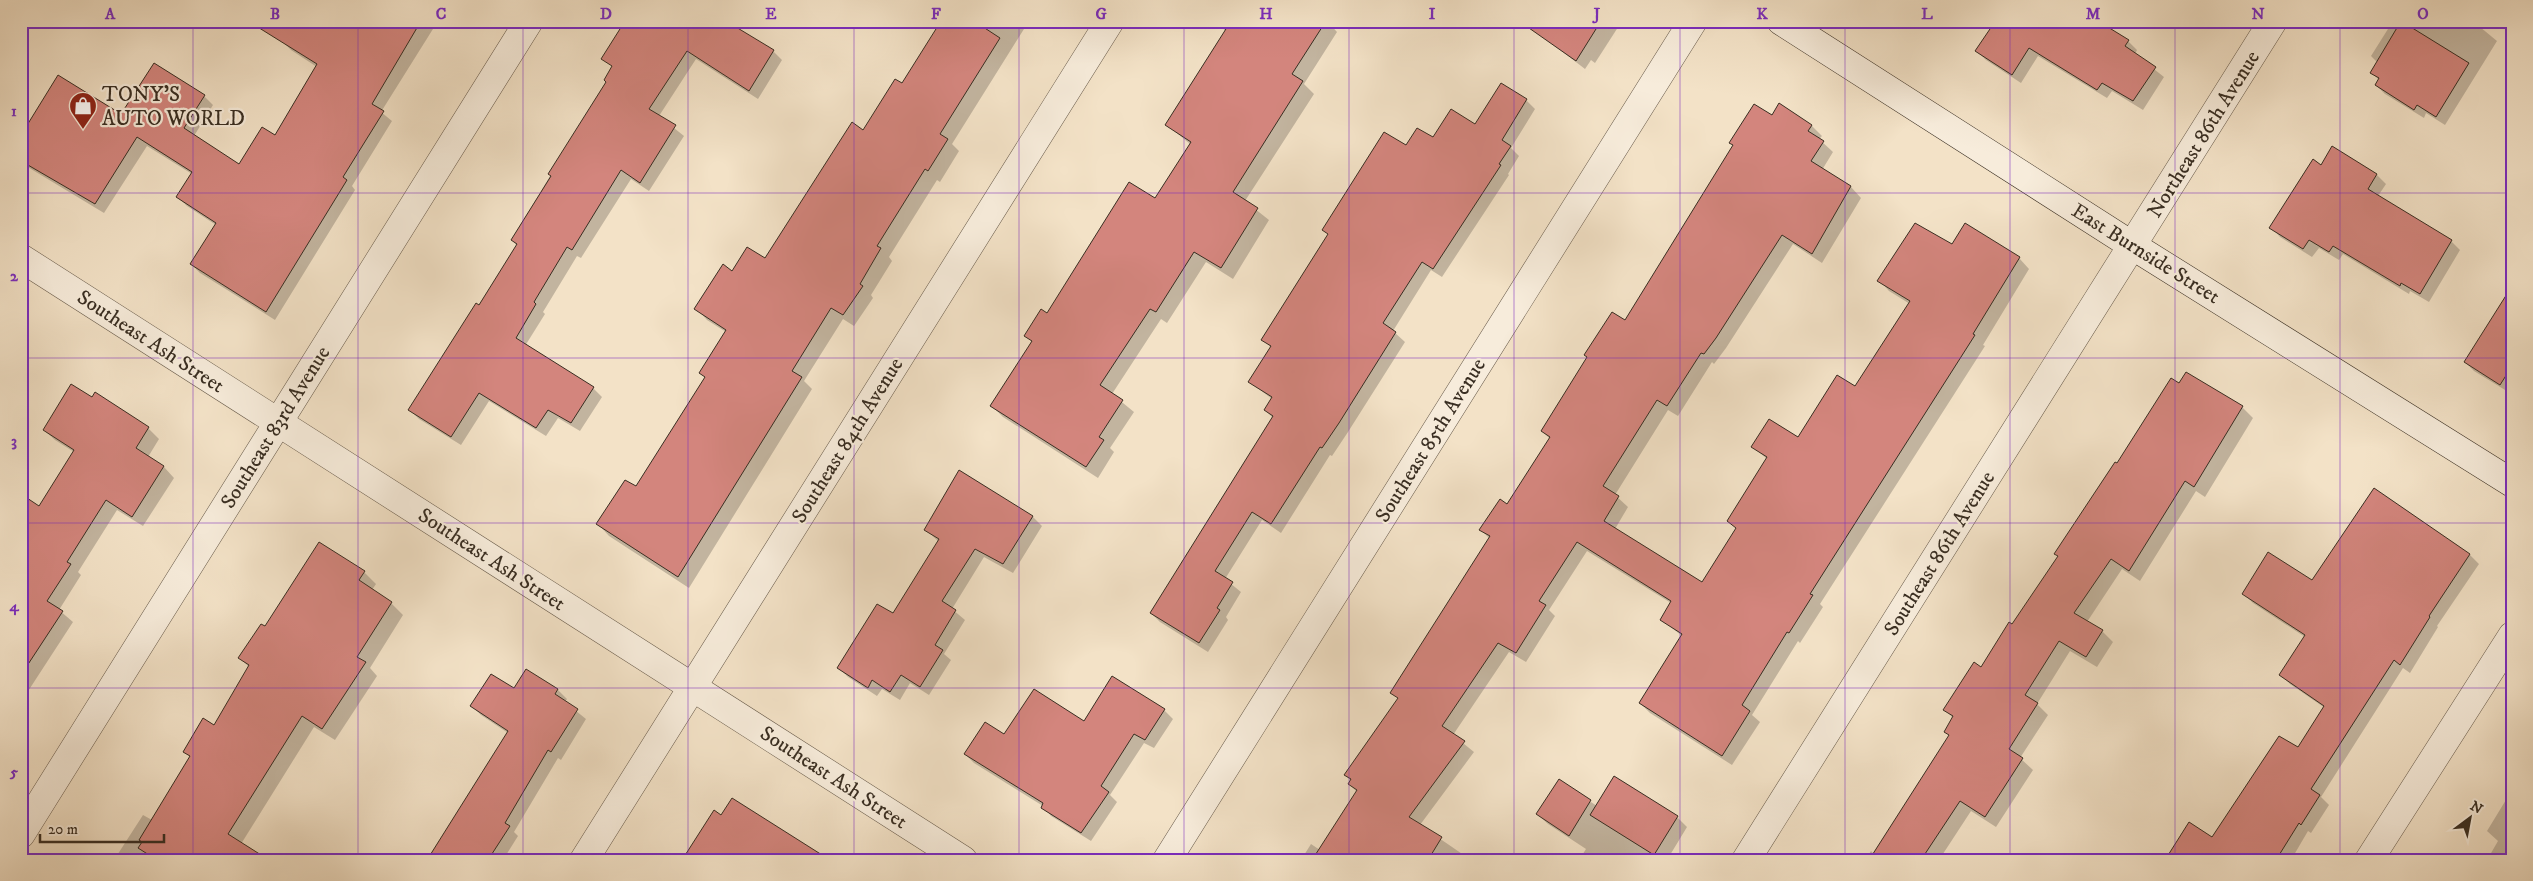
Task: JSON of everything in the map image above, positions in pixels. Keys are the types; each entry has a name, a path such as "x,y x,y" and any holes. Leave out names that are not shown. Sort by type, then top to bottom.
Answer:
{"street":[{"name":"Southeast 83rd Avenue","path":"21,834 530,21"},
{"name":"Southeast 84th Avenue","path":"584,860 1110,21"},
{"name":"Southeast 85th Avenue","path":"1166,860 1693,21"},
{"name":"East Burnside Street","path":"1781,21 2133,246 2512,483"},
{"name":"Northeast 86th Avenue","path":"2133,246 2273,21"},
{"name":"Southeast 86th Avenue","path":"1746,860 2133,246"},
{"name":"Southeast Ash Street","path":"21,258 963,860"},
{"path":"2369,860 2512,636"}],"building":[{"path":"248,21 421,21 372,104 384,111 343,177 347,180 266,312 190,264 216,223 176,197 192,172 137,137 95,204 21,161 21,135 58,75 121,114 154,63 205,95 184,128 239,164 262,127 275,135 317,64"},
{"path":"625,21 726,21 774,50 749,91 687,51 649,109 676,125 640,183 621,170 572,250 567,247 534,302 536,304 516,338 594,387 571,423 548,410 536,428 479,393 451,437 408,410 476,303 479,305 517,244 511,240 551,176 548,174 606,82 604,80 612,66 601,59"},
{"path":"941,21 974,21 1000,38 940,134 948,139 928,171 925,169 877,246 881,248 860,284 863,286 843,315 831,308 792,371 802,377 678,577 596,524 625,480 636,486 705,377 699,373 726,330 694,309 723,264 732,271 747,247 765,258 852,122 863,130 895,79 902,83"},
{"path":"1231,21 1326,21 1292,74 1303,81 1233,192 1258,208 1221,268 1194,252 1156,312 1150,309 1100,385 1123,400 1099,437 1104,440 1086,467 990,406 1032,341 1024,336 1041,309 1047,313 1129,182 1155,198 1191,142 1165,125"},
{"path":"1519,21 1601,21 1576,61"},
{"path":"1984,21 2098,21 2129,40 2125,46 2156,67 2133,101 2102,83 2097,90 2029,48 2012,75 1975,51 1992,26"},
{"path":"2401,21 2469,63 2436,117 2417,105 2414,110 2375,85 2379,78 2370,73"},
{"path":"1501,83 1527,99 1502,140 1511,146 1499,164 1501,165 1433,269 1422,262 1383,323 1396,332 1339,423 1322,448 1320,447 1271,524 1252,512 1215,571 1233,582 1217,608 1220,610 1199,643 1150,613 1273,416 1264,410 1272,397 1248,382 1271,346 1261,340 1328,234 1322,230 1384,132 1406,145 1417,128 1433,137 1451,109 1475,124"},
{"path":"1779,103 1812,125 1808,131 1824,141 1811,161 1851,186 1812,254 1782,235 1716,338 1704,354 1701,353 1667,406 1657,400 1603,486 1619,496 1604,521 1702,582 1736,528 1727,521 1767,457 1751,447 1769,419 1798,437 1837,375 1855,386 1910,301 1877,281 1915,223 1952,244 1965,223 2020,257 1973,334 1975,335 1810,594 1813,595 1789,633 1787,632 1742,705 1750,711 1722,756 1639,703 1682,634 1660,620 1671,601 1577,542 1539,601 1546,605 1516,653 1498,643 1442,726 1465,741 1409,817 1442,837 1428,860 1312,860 1357,790 1348,784 1351,779 1344,775 1398,698 1390,693 1490,536 1479,530 1500,499 1507,504 1550,437 1541,431 1587,357 1584,355 1612,312 1625,320 1733,145 1729,143 1754,104 1772,115"},
{"path":"2332,146 2377,174 2368,189 2452,240 2420,294 2401,283 2400,286 2333,246 2329,252 2309,240 2303,249 2269,228 2313,159 2321,165"},
{"path":"2512,286 2512,366 2500,385 2464,362"},
{"path":"2186,372 2243,406 2194,487 2185,481 2129,571 2111,559 2074,613 2103,630 2086,657 2059,641 2025,695 2038,703 2009,749 2023,758 1985,817 1960,801 1921,860 1869,860 1949,735 1944,732 1953,716 1943,710 1974,662 1981,667 2009,622 2012,624 2058,556 2054,554 2115,462 2117,463 2171,378 2179,383"},
{"path":"71,384 92,397 95,392 149,427 136,448 164,466 132,517 106,500 67,562 71,564 47,601 63,611 21,675 21,494 39,506 74,450 43,430"},
{"path":"959,470 1033,516 1003,564 975,549 942,601 956,610 935,645 943,650 920,687 901,675 890,692 872,680 868,688 837,668 877,604 893,613 939,539 924,530"},
{"path":"2374,488 2470,554 2429,616 2400,665 2394,660 2311,789 2320,795 2301,825 2299,823 2276,860 2165,860 2189,822 2212,837 2279,736 2298,747 2324,706 2279,675 2305,635 2242,594 2268,552 2312,580"},
{"path":"319,542 365,571 359,580 392,602 357,657 366,662 322,729 302,716 228,834 269,860 157,860 138,848 142,842 139,840 190,756 183,752 203,718 214,725 249,665 238,658 261,624 265,626"},
{"path":"526,669 558,689 555,694 578,709 551,752 548,750 505,823 510,826 488,860 427,860 508,731 470,706 491,674 514,688"},
{"path":"1112,676 1165,709 1145,740 1134,734 1101,786 1109,792 1081,833 1041,808 1043,803 964,754 985,722 1004,734 1034,689 1084,721"},
{"path":"1614,776 1678,816 1654,855 1590,815"},
{"path":"1559,779 1591,800 1569,836 1536,814"},
{"path":"732,798 830,860 682,860 714,810 721,815"}],"place":[{"name":"TONY'S AUTO WORLD","path":"83,130"}]}
